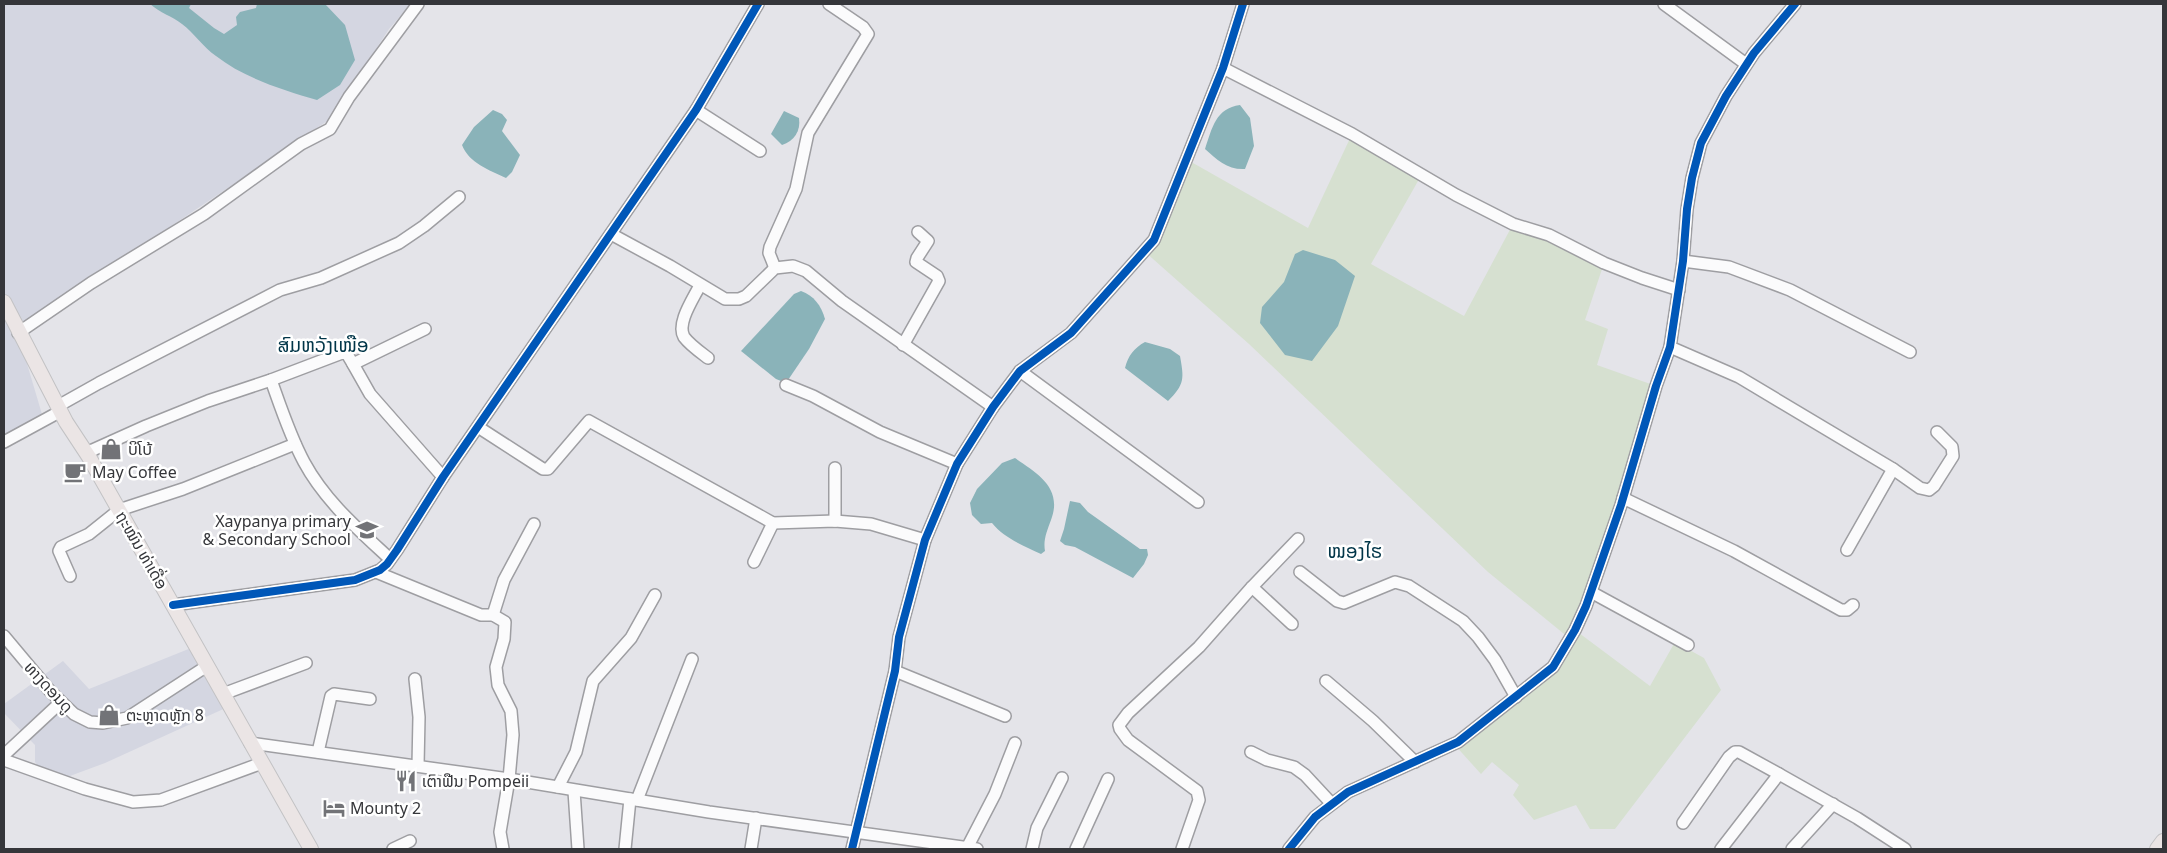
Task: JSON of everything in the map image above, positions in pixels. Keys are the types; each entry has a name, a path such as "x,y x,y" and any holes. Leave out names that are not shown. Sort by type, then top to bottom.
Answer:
{"main road":[{"name":"ຖະໝົນ ທ່າເດື່ອ","path":"4,302 18,333 60,409 311,849"},
{"path":"2157,849 2163,840"}],"street":[{"path":"18,333 91,282 204,214 301,144 330,129 349,97 418,4"},
{"path":"775,268 770,247 796,189 808,133 868,34 863,27 829,4"},
{"path":"1664,4 1746,64"},
{"path":"1289,849 1315,817 1332,803 1363,784 1458,742 1553,667 1575,630 1591,592 1623,498 1670,347 1683,261 1690,186 1702,143 1710,123 1746,64 1794,4"},
{"path":"173,605 356,580 376,572 390,559 443,477 696,110 755,5"},
{"path":"852,849 895,671 899,636 925,540 957,464 993,407 1020,370 1071,334 1154,240 1224,68 1239,5"},
{"path":"1224,68 1352,134 1456,196 1512,224 1549,236 1604,263 1634,275 1679,290"},
{"path":"696,110 760,151"},
{"path":"4,442 60,409 99,383 280,290 321,278 399,243 424,226 459,197"},
{"path":"902,345 939,281 938,276 916,262 916,258 928,241 918,232"},
{"path":"611,234 726,299 739,299 746,296 775,268 792,266 806,271 842,301 902,345 993,407"},
{"path":"1683,261 1729,267 1790,290 1910,352"},
{"path":"700,286 684,320 682,332 690,343 708,358"},
{"path":"353,364 425,328"},
{"path":"1670,347 1739,377 1893,469 1920,488 1929,490 1953,456 1952,448 1936,432"},
{"path":"86,453 154,422 342,353 347,354 370,394 443,477"},
{"path":"1020,370 1198,502"},
{"path":"271,380 295,444 305,464 329,500 390,559"},
{"path":"786,385 813,396 880,432 957,464"},
{"path":"478,427 543,469 548,469 589,421 773,524 834,522 871,524 925,540"},
{"path":"70,576 59,551 61,547 89,534 119,510 183,489 295,444"},
{"path":"834,522 836,468"},
{"path":"1846,550 1893,469"},
{"path":"1623,498 1734,551 1842,610 1847,610 1853,605"},
{"path":"493,615 504,580 534,524"},
{"path":"754,562 773,524"},
{"path":"1182,849 1199,800 1197,791 1128,740 1119,725 1128,714 1199,646 1298,539"},
{"path":"376,572 481,614 493,615 505,622 506,628 496,667 498,685 513,718 509,779 500,832 503,849"},
{"path":"1300,572 1337,601 1344,603 1395,582 1410,586 1444,607 1473,631 1495,660 1516,697"},
{"path":"1252,587 1292,624"},
{"path":"1591,592 1688,645"},
{"path":"558,788 576,752 593,681 631,638 655,596"},
{"name":"ທາງດອນດູ","path":"4,636 61,702 74,714 90,722 115,721 127,718 207,666"},
{"path":"625,849 634,800 692,659"},
{"path":"223,694 306,663"},
{"path":"895,671 1006,716"},
{"path":"415,679 419,717 418,766"},
{"path":"1326,681 1373,721 1415,762"},
{"path":"318,752 331,696 334,694 370,699"},
{"path":"4,755 61,702"},
{"path":"250,743 509,779 634,800 972,848 1015,743"},
{"path":"1251,752 1267,760 1294,767 1305,775 1332,803"},
{"path":"1683,823 1729,757 1735,752 1739,752 1833,804 1904,849"},
{"path":"4,760 85,789 133,802 161,800 262,763"},
{"path":"1721,849 1779,774"},
{"path":"1032,849 1037,828 1062,778"},
{"path":"1076,849 1108,779"},
{"path":"574,791 578,849"},
{"path":"1792,849 1833,804"},
{"path":"751,849 756,818"},
{"path":"393,849 410,841"}],"shaded area":[{"path":"4,4 411,4 389,29 330,119 17,330 44,421 4,435"},
{"name":"ຕະຫຼາດຫຼັກ 8","path":"196,646 230,706 105,763 51,783 35,762 35,745 4,713 4,704 63,661 89,689"}],"green space":[{"path":"1352,134 1422,174 1371,264 1464,316 1513,224 1604,263 1585,320 1608,329 1597,365 1656,386 1575,630 1650,686 1675,642 1704,658 1721,690 1615,829 1590,829 1576,805 1534,820 1513,795 1519,785 1492,762 1481,774 1453,743 1553,661 1569,638 1488,572 1249,344 1144,251 1186,159 1308,228"}],"water":[{"path":"150,4 191,4 189,8 224,34 237,25 236,17 240,12 256,8 257,4 325,4 345,25 355,60 340,85 317,100 277,87 239,71 211,52 182,24"},
{"path":"1240,105 1250,118 1254,146 1245,169 1228,166 1205,149 1216,120 1225,110"},
{"path":"493,110 502,114 507,120 502,131 520,155 512,172 506,178 486,169 469,157 462,145 474,127"},
{"path":"784,111 799,118 799,127 796,135 782,145 771,134"},
{"path":"1303,250 1335,260 1355,276 1338,326 1312,361 1285,355 1260,323 1262,307 1284,282 1295,254"},
{"path":"801,291 816,302 825,319 809,349 786,383 776,379 741,351 794,294"},
{"path":"1145,342 1170,349 1180,356 1182,381 1178,390 1168,401 1125,368 1132,353"},
{"path":"1015,458 1040,476 1051,491 1054,499 1054,509 1045,539 1045,551 1041,554 1008,537 992,523 981,524 972,515 970,503 977,489 1002,463"},
{"path":"1070,501 1080,503 1088,512 1140,549 1147,549 1148,555 1144,564 1133,578 1060,541"}],"cycle path":[{"path":"173,605 355,580 380,570 387,564 443,477 696,110 758,4"},
{"path":"852,849 895,671 899,637 925,540 957,464 993,407 1020,371 1071,333 1154,240 1223,68 1243,4"},
{"path":"1289,849 1315,817 1348,792 1458,742 1553,667 1575,630 1586,606 1621,505 1656,386 1670,347 1683,261 1687,209 1692,178 1701,143 1726,96 1754,53 1795,4"}],"place":[{"name":"ບິໂບ້","path":"111,449"},
{"name":"May Coffee","path":"75,472"},
{"name":"Xaypanya primary & Secondary School","path":"367,530"},
{"name":"ຕະຫຼາດຫຼັກ 8","path":"109,715"},
{"name":"ເຕົາຟືນ Pompeii","path":"406,781"},
{"name":"Mounty 2","path":"334,808"}],"district":[{"name":"ສົມຫວັງເໜືອ","path":"323,345"},
{"name":"ໜອງໄຮ","path":"1355,551"}]}
